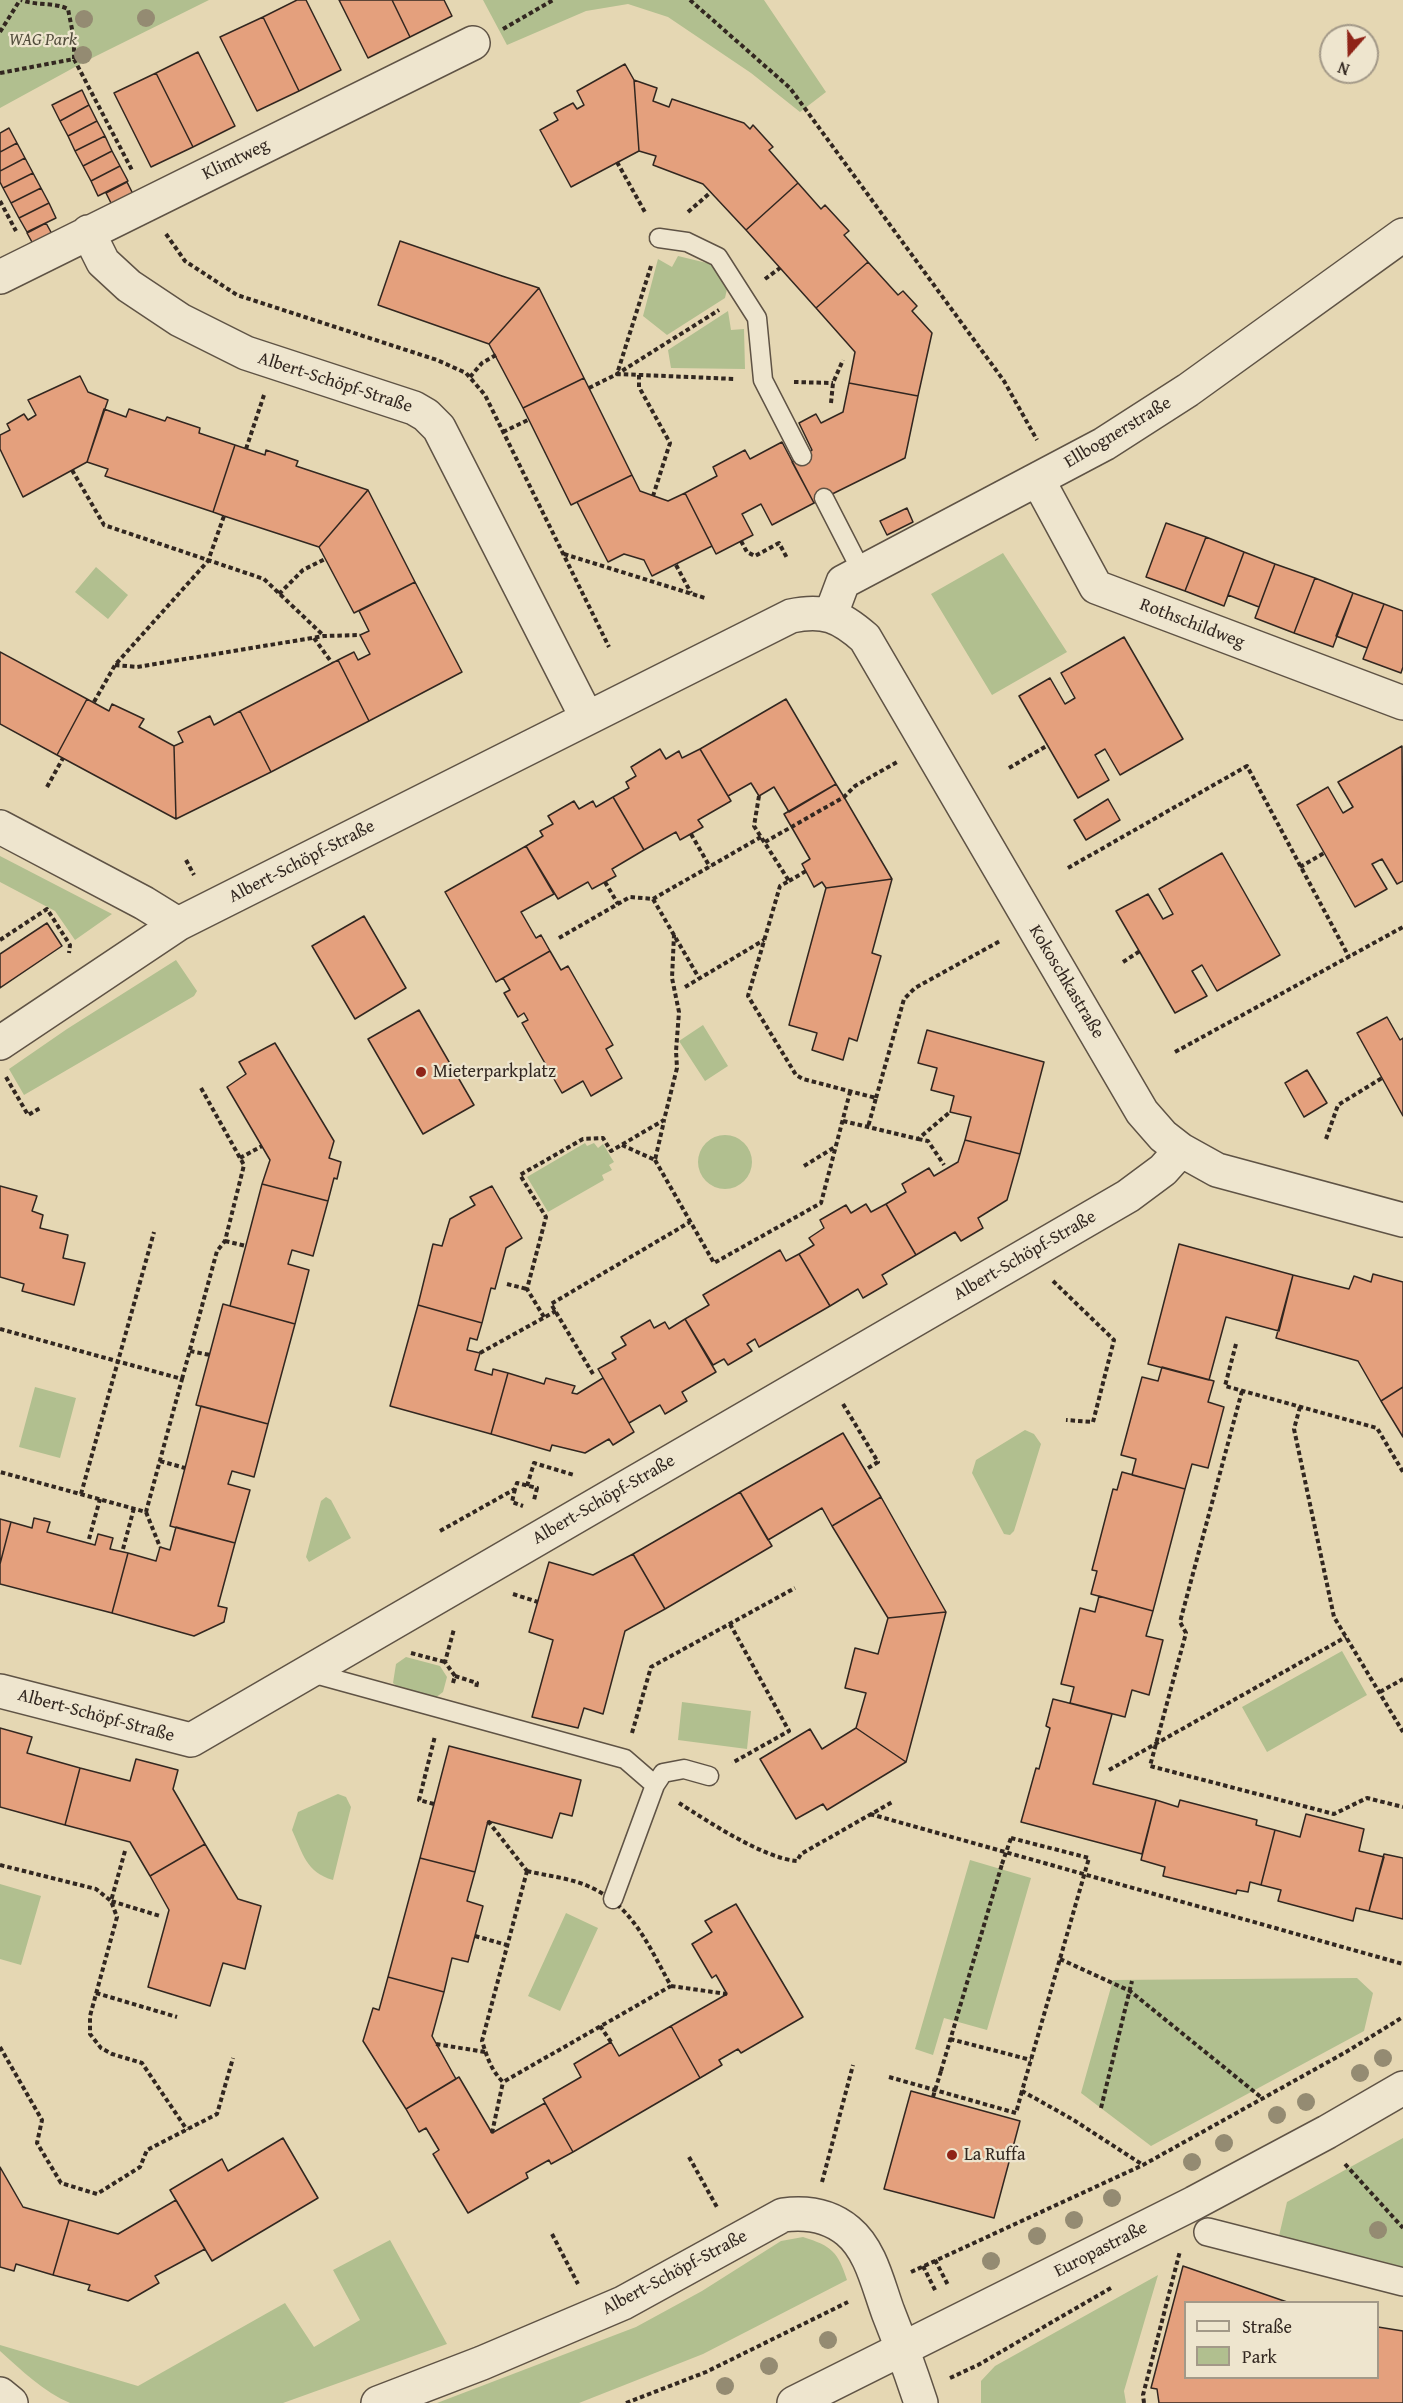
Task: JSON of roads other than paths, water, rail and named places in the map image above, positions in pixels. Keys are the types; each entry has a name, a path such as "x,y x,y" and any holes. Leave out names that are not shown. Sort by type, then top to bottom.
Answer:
{"street":[{"name":"Klimtweg","path":"0,277 473,44"},
{"name":"Albert-Schöpf-Straße","path":"88,232 103,262 129,286 180,320 246,353 414,408 426,415 439,428 587,718"},
{"name":"Ellbognerstraße","path":"831,614 843,582 1104,444 1188,390 1403,235"},
{"name":"Rothschildweg","path":"1046,476 1096,587 1403,703"},
{"name":"Albert-Schöpf-Straße","path":"0,1043 178,924 790,616 809,612 831,614"},
{"name":"Kokoschkastraße","path":"831,614 865,638 1142,1112 1163,1136 1181,1150 1216,1170 1403,1220"},
{"path":"0,827 144,903 178,924"},
{"name":"Albert-Schöpf-Straße","path":"0,1690 191,1740 1128,1196 1163,1170 1181,1150"},
{"name":"Europastraße","path":"794,2403 1194,2204 1403,2088"},
{"name":"Albert-Schöpf-Straße","path":"378,2403 482,2364 623,2303 783,2214 804,2212 825,2218 847,2230 860,2244 879,2287 921,2403"},
{"path":"1208,2232 1403,2282"},
{"path":"0,2394 11,2403"}],"lane":[{"path":"660,238 687,242 718,257 743,295 757,318 763,380 802,456"},
{"path":"824,498 862,572"},
{"path":"308,1672 625,1759 655,1785"},
{"path":"613,1899 655,1785 663,1773 684,1769 709,1776"}],"place":[{"name":"Mieterparkplatz","path":"421,1072"},
{"name":"La Ruffa","path":"952,2155"}],"park label":[{"name":"WAG Park","path":"43,40"}]}
